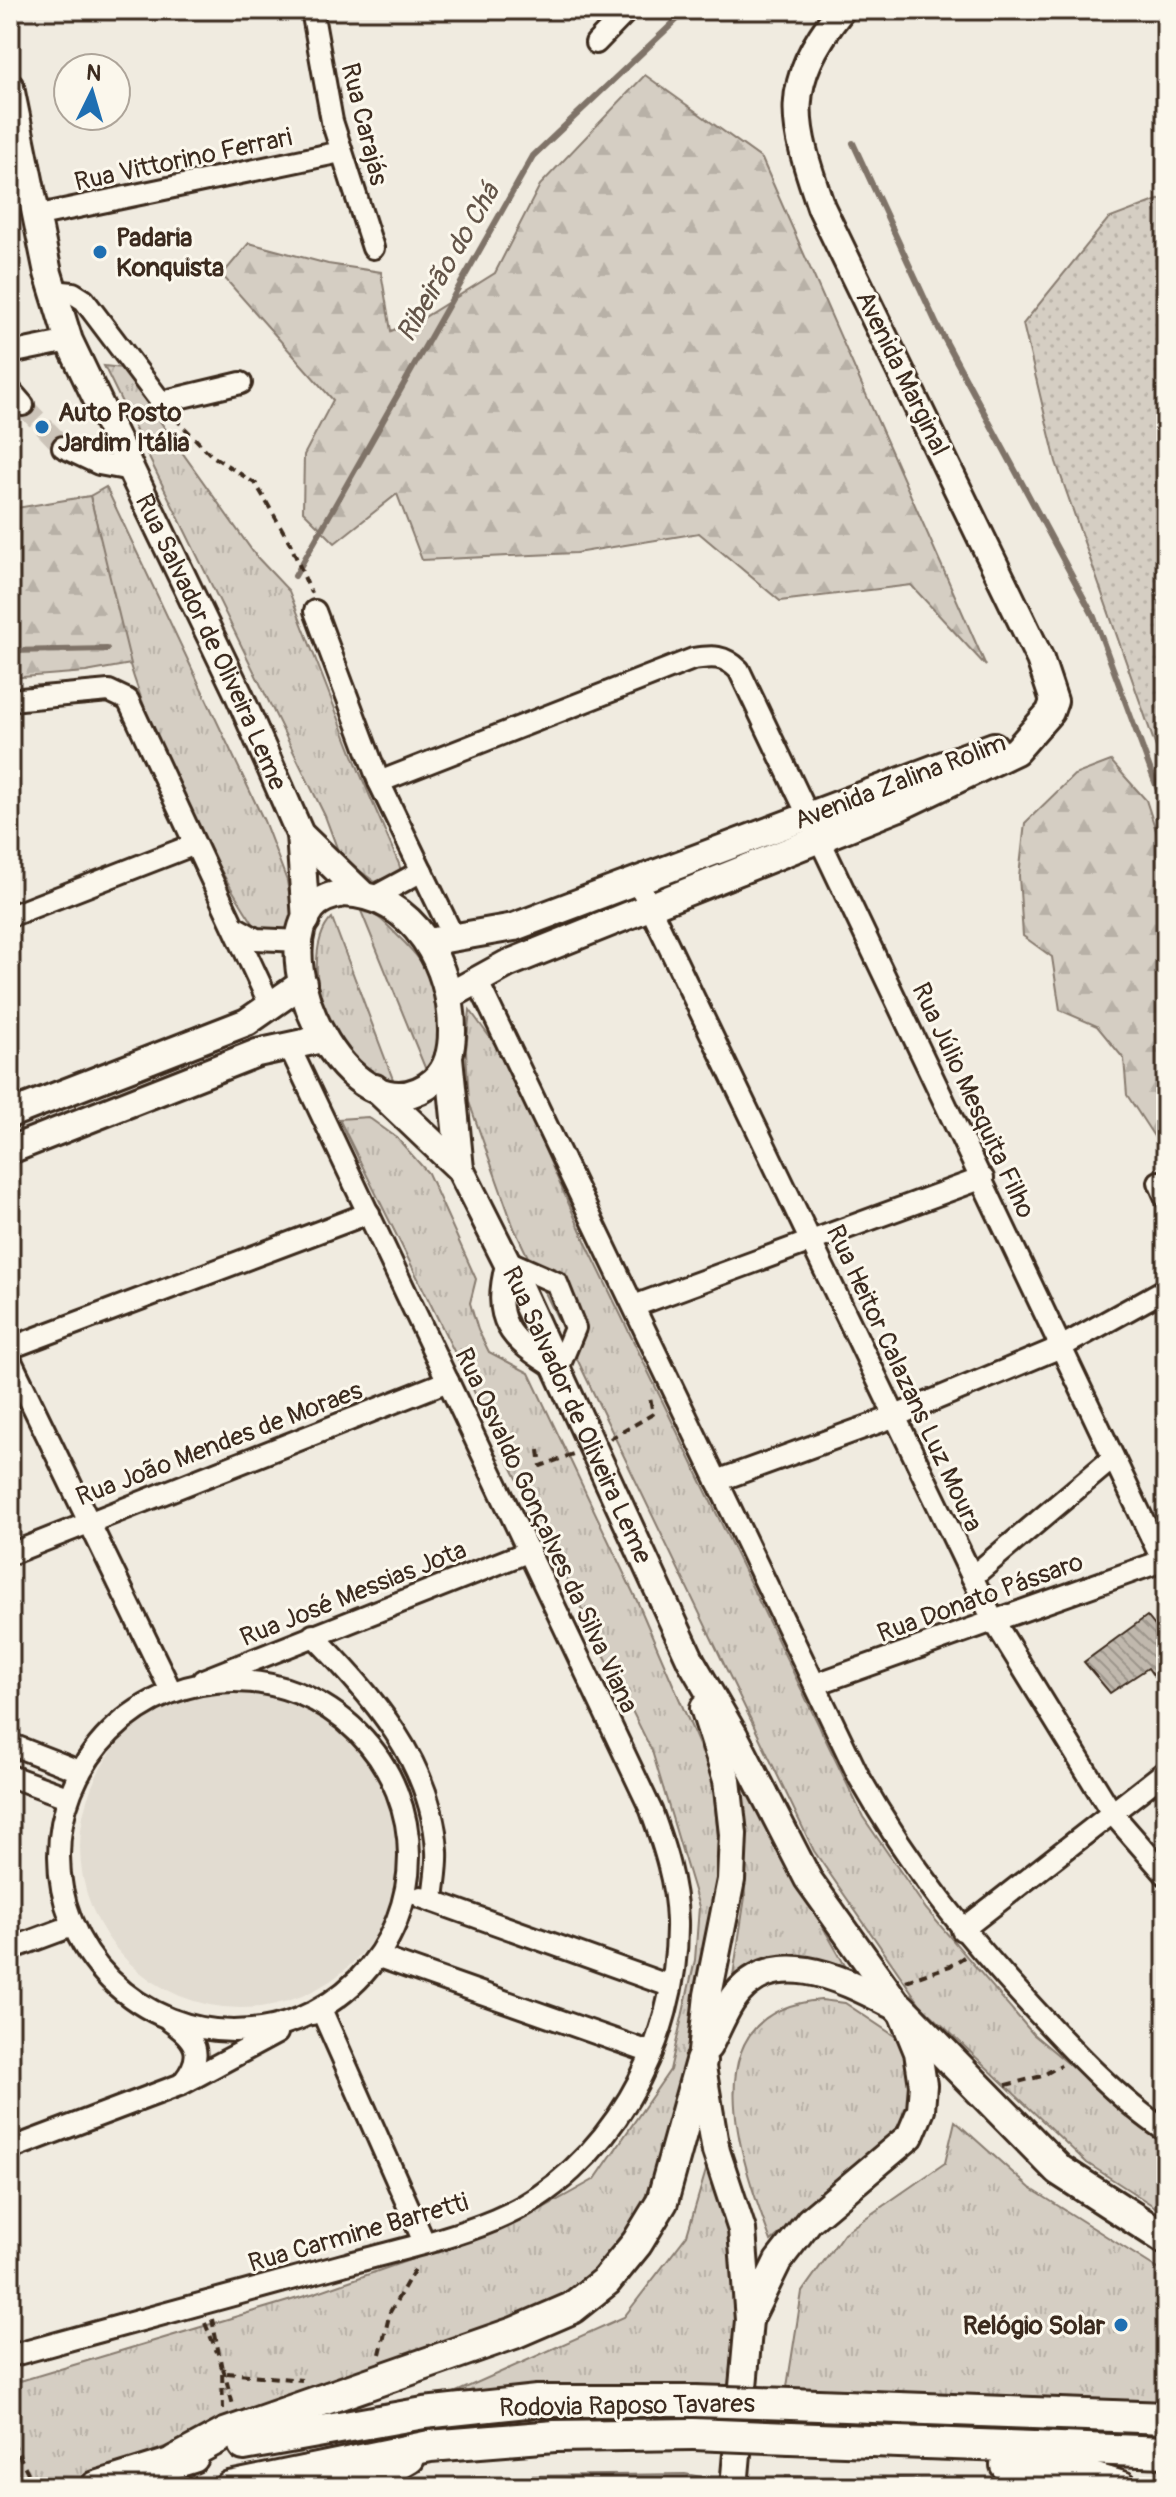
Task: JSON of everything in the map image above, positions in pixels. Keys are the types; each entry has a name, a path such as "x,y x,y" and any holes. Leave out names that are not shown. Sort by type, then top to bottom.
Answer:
{"highway":[{"path":"892,1997 1059,2170 1166,2239"},
{"path":"175,2461 221,2437 572,2308 606,2281 637,2243 662,2202 701,2061"},
{"name":"Rodovia Raposo Tavares","path":"96,2487 175,2461 294,2434 424,2413 537,2401 695,2401 1166,2418"},
{"name":"Rodovia Raposo Tavares","path":"230,2487 430,2446 555,2436 693,2434 1166,2452"},
{"path":"846,2442 1068,2471 1122,2487"},
{"path":"369,2481 430,2446"}],"main road":[{"name":"Avenida Marginal","path":"841,10 811,54 800,88 796,106 799,143 821,207 940,445 1050,681 1054,701 1050,712 1034,731"},
{"name":"Rua Salvador de Oliveira Leme","path":"10,87 16,149 52,291 69,341 239,695 300,834"},
{"name":"Avenida Zalina Rolim","path":"428,942 455,940 514,927 637,880 813,828 973,773 1016,751 1034,731"},
{"name":"Avenida Zalina Rolim","path":"449,996 514,961 649,907 813,828"},
{"path":"300,834 367,895 392,907 428,942 440,964 449,996 452,1035 449,1057 460,1169"},
{"path":"300,834 303,983 322,1039 335,1057 375,1088 460,1169"},
{"path":"304,930 312,908 327,897 367,895"},
{"path":"10,1114 247,1022 303,983"},
{"path":"10,1150 257,1053 322,1039"},
{"path":"375,1088 404,1096 425,1089 440,1077 449,1057"},
{"name":"Rua Salvador de Oliveira Leme","path":"460,1169 558,1369 691,1661"},
{"path":"691,1661 734,1735 808,1879 892,1997 918,2052 923,2085 921,2110 910,2136 809,2221 778,2261 749,2320"},
{"path":"691,1661 721,1757 733,1834 731,1880 708,1995 701,2061 716,2151 742,2230 749,2320 734,2487"},
{"path":"701,2061 733,2000 756,1979 786,1969 816,1970 892,1997"}],"street":[{"name":"Rua Carajás","path":"312,10 341,152 373,248"},
{"path":"596,43 628,10"},
{"name":"Rua Vittorino Ferrari","path":"35,216 341,152"},
{"path":"52,291 73,293 84,300 161,402 241,383"},
{"path":"10,353 69,341"},
{"path":"63,447 99,464 131,470"},
{"path":"315,611 379,782 455,940"},
{"name":"Rua Júlio Mesquita Filho","path":"379,782 693,659 712,656 728,659 739,670 1164,1564"},
{"path":"10,700 109,691 128,700 271,1007"},
{"path":"10,916 193,845"},
{"path":"367,895 422,871"},
{"name":"Rua Heitor Calazans Luz Moura","path":"637,880 992,1618 1112,1813 1166,1875"},
{"path":"235,927 256,939 304,930"},
{"path":"477,980 859,1777 892,1835 962,1930 1076,2055 1166,2131"},
{"name":"Rua Osvaldo Gonçalves da Silva Viana","path":"289,1046 651,1810 669,1860 677,1922 665,2019 652,2053"},
{"path":"634,1306 983,1178"},
{"path":"10,1348 369,1213"},
{"path":"507,1261 557,1283 575,1328 558,1369"},
{"path":"717,1481 893,1417 1061,1347 1166,1289"},
{"path":"10,1359 171,1691"},
{"name":"Rua João Mendes de Moraes","path":"10,1554 448,1381"},
{"path":"972,1577 1113,1458"},
{"name":"Rua José Messias Jota","path":"195,1684 530,1551"},
{"name":"Rua Donato Pássaro","path":"816,1684 992,1618 1164,1564"},
{"path":"282,1686 276,1674 280,1659 308,1637 351,1674 404,1742 430,1809 437,1852 433,1901"},
{"path":"10,2149 182,2084 321,2009 353,1986 379,1957 396,1926 407,1892 410,1842 406,1817 394,1781 374,1749 348,1722 317,1700 282,1686 195,1684 171,1691 117,1723 79,1771 67,1797 59,1829 57,1862 61,1895 72,1926 95,1965 128,1996 185,2034 198,2051 196,2063 182,2084"},
{"path":"10,1744 79,1771"},
{"path":"962,1930 1166,1771"},
{"path":"10,1776 67,1797"},
{"path":"407,1892 670,1986"},
{"path":"10,1949 72,1926"},
{"path":"379,1957 652,2053"},
{"path":"159,2014 211,2030 256,2030 321,2009"},
{"path":"321,2009 424,2242"},
{"name":"Rua Carmine Barretti","path":"10,2356 424,2242 496,2219 551,2187 603,2138 631,2096 652,2053"},
{"path":"331,2487 369,2481"}],"path":[{"path":"161,402 211,455 256,484 310,588"},
{"path":"539,1450 541,1466 595,1448 653,1414 650,1398"},
{"path":"892,1997 922,1978 950,1966 977,1947"},
{"path":"976,2086 1007,2085 1042,2076 1076,2055"},
{"path":"380,2380 380,2344 390,2312 415,2268 424,2242"},
{"path":"203,2303 233,2405 221,2437"},
{"path":"203,2303 222,2369 221,2437"},
{"path":"226,2373 305,2381"},
{"path":"10,2387 18,2405 13,2443 35,2487"},
{"path":"10,2428 17,2415"}],"shaded area":[{"path":"241,1686 272,1689 303,1698 330,1713 355,1733 375,1758 390,1785 399,1816 402,1847 399,1878 390,1909 375,1936 355,1961 330,1981 303,1996 272,2005 241,2008 210,2005 179,1996 152,1981 127,1961 107,1936 92,1909 83,1878 80,1847 83,1816 92,1785 107,1758 127,1733 152,1713 179,1698 210,1689"}],"green space":[{"path":"645,75 762,159 986,666 911,585 780,601 699,533 576,553 422,560 397,494 335,543 303,511 304,455 333,400 222,275 249,243 328,264 381,272 391,331 423,318 495,273 540,185"},
{"path":"1166,197 1166,776 1056,462 1023,324 1108,219"},
{"path":"104,366 122,368 256,556 289,591 401,871 375,882 340,856 325,816"},
{"path":"106,487 264,821 287,881 295,926 290,934 258,931 207,845 163,754 124,644 90,496"},
{"path":"90,496 131,664 86,672 10,678 10,509"},
{"path":"1111,761 1146,800 1166,861 1166,1132 1155,1138 1127,1095 1124,1059 1097,1026 1060,1010 1052,957 1023,936 1019,876 1025,823 1074,775"},
{"path":"361,911 376,916 388,926 413,952 435,985 441,1017 430,1080"},
{"path":"332,918 397,1090 367,1072 338,1040 327,1021 320,997 317,968 320,939"},
{"path":"470,1010 504,1057 587,1245 863,1817 926,1909 1033,2034 1166,2145 1166,2214 1087,2163 920,2004 814,1851 514,1228 469,1102 466,1050"},
{"path":"368,1117 397,1138 428,1173 476,1279 470,1303 478,1330 489,1352 529,1373 638,1603 712,1775 718,1838 715,1905 693,2043 632,2240 589,2283 488,2327 57,2487 10,2487 10,2384 315,2293 518,2222 595,2179 670,2070 695,1960 699,1907 652,1751 339,1119"},
{"path":"739,1768 763,1822 847,1969 731,1989 745,1897"},
{"path":"821,2000 845,2003 896,2037 914,2072 914,2104 902,2131 771,2241 747,2172 738,2133 734,2095 738,2060 752,2031 779,2010"},
{"path":"955,2121 1030,2188 1166,2274 1166,2403 786,2393 802,2292 844,2233 945,2163"},
{"path":"712,2150 741,2248 728,2389 425,2406 624,2317 687,2235"},
{"path":"685,2474 729,2482 728,2487 450,2487 527,2476"},
{"path":"786,2476 926,2480 991,2487 785,2487"}],"building":[{"path":"1147,1616 1166,1640 1166,1670 1155,1678 1148,1668 1110,1693 1084,1662"}],"waterway":[{"name":"Ribeirão do Chá","path":"295,576 533,156 687,10"},
{"path":"853,143 937,325 1094,617 1166,812"},
{"name":"Ribeirão do Chá","path":"10,651 107,649"}],"tunnel":[{"path":"23,405 63,447"}],"place":[{"name":"Padaria Konquista","path":"100,252"},
{"name":"Auto Posto Jardim Itália","path":"42,427"},
{"name":"Relógio Solar","path":"1121,2325"}]}
